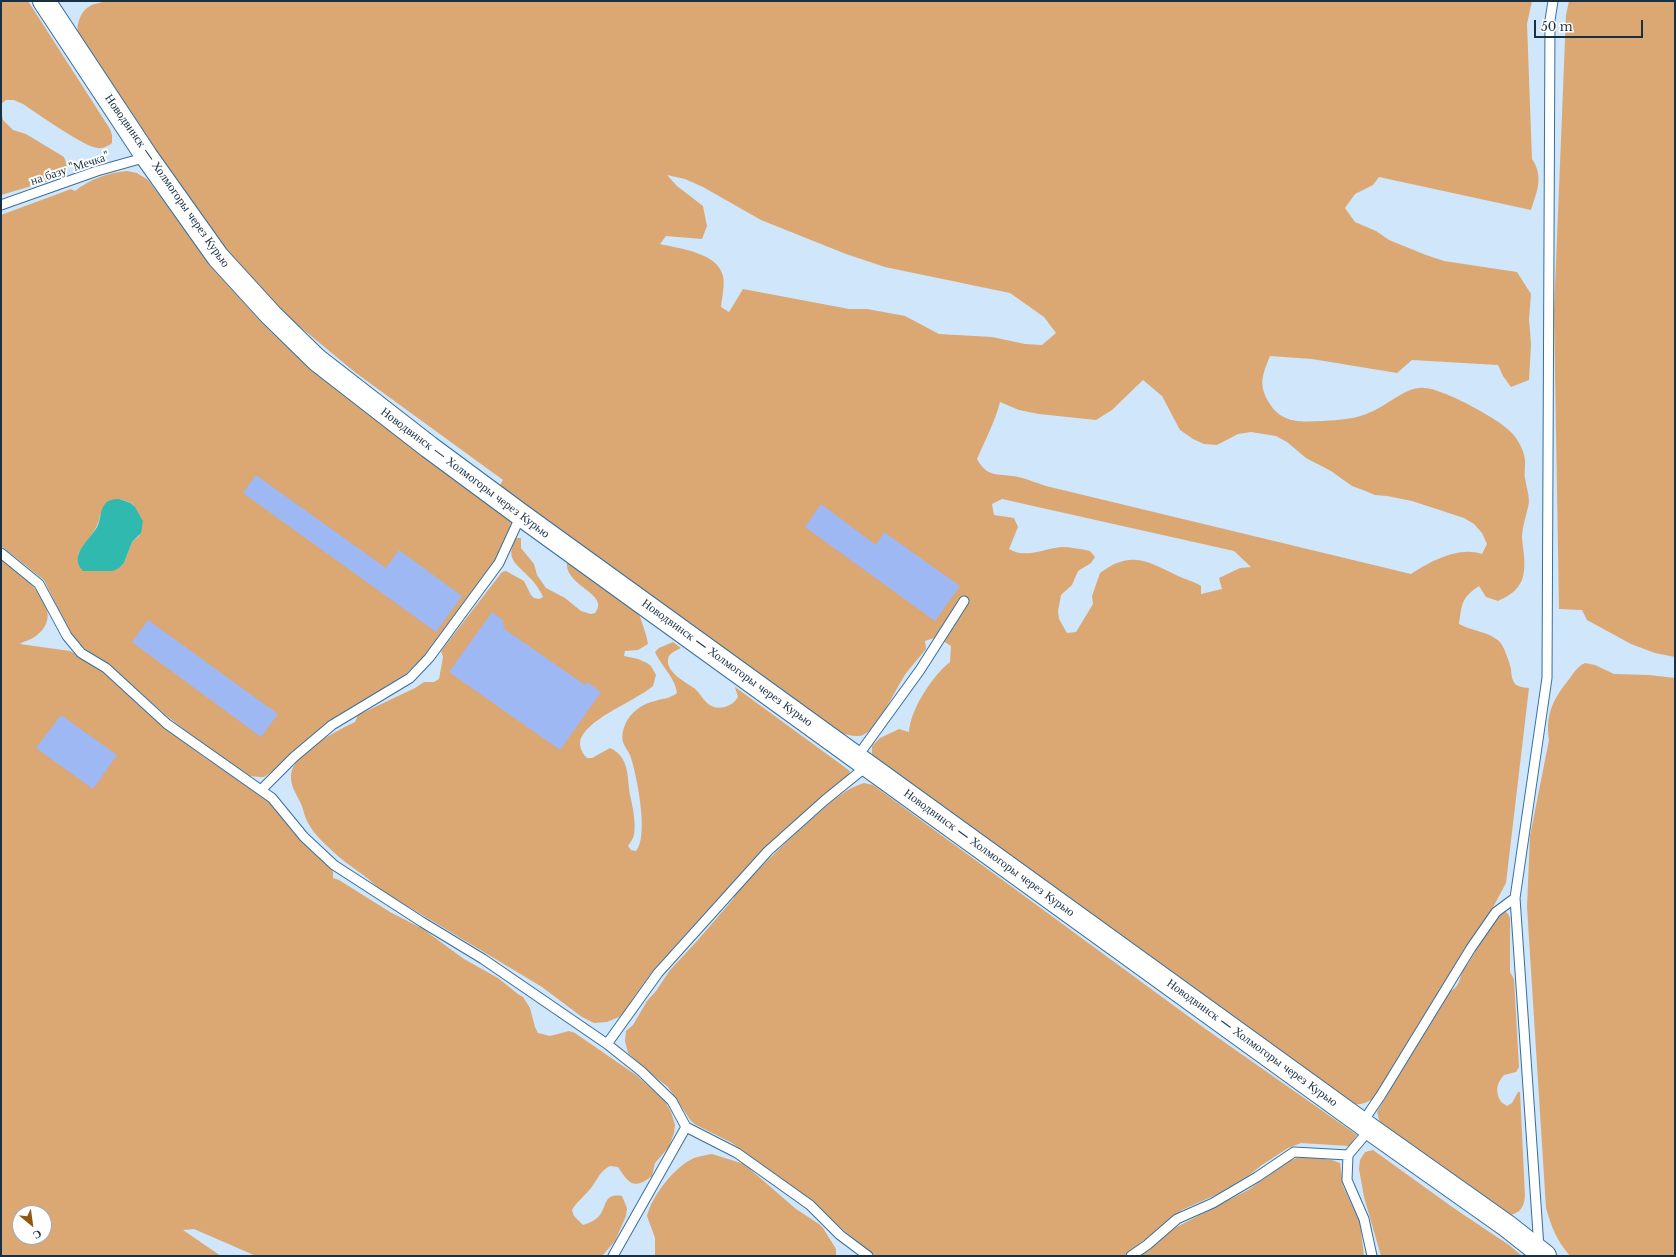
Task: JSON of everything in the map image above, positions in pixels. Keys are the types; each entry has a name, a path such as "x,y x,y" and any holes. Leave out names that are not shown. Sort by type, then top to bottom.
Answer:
{"main road":[{"name":"Новодвинск — Холмогоры через Курью","path":"44,1 147,157 218,256 291,335 317,360 520,515 863,761 1366,1126 1507,1226 1542,1254"}],"lane":[{"path":"1542,1254 1515,898 1546,678 1550,20 1553,1"},
{"name":"на базу \"Мечка\"","path":"1,205 97,171 147,157"},
{"path":"261,790 294,757 332,725 410,678 429,658 499,563 520,515"},
{"path":"1,553 39,584 67,636 82,652 106,668 167,724 204,752 272,798 304,837 334,866 483,959 607,1044 641,1071 672,1101 686,1127 737,1153 810,1205 840,1235 868,1256"},
{"path":"607,1044 658,973 768,851 825,800 863,761 964,601"},
{"path":"1372,1256 1364,1219 1347,1180 1348,1155 1366,1126 1381,1095 1471,948 1496,912 1515,898"},
{"path":"613,1256 686,1127"},
{"path":"1131,1256 1147,1245 1176,1219 1213,1203 1257,1177 1294,1152 1348,1155"}],"shaded area":[{"path":"1,1 28,1 110,129 112,143 102,148 92,146 60,129 23,104 14,100 6,100 1,104"},
{"path":"106,1 1532,1 1527,24 1532,159 1536,166 1539,178 1531,210 1379,177 1373,185 1355,194 1345,208 1355,222 1376,231 1389,240 1426,255 1444,261 1517,272 1531,294 1529,319 1531,344 1529,380 1511,387 1503,376 1498,365 1412,360 1397,373 1312,359 1270,356 1265,368 1262,384 1265,395 1273,409 1285,418 1307,422 1354,418 1377,409 1413,389 1428,388 1451,396 1503,425 1516,438 1522,448 1525,459 1525,476 1529,502 1522,534 1524,564 1522,580 1512,593 1498,601 1486,597 1479,586 1473,590 1463,602 1459,624 1489,635 1499,641 1508,658 1513,681 1520,687 1529,688 1506,883 1491,911 1373,1099 1360,1104 1351,1103 872,757 872,746 880,738 899,729 909,732 910,723 918,704 930,684 950,662 951,646 937,637 925,641 926,649 907,672 881,716 869,731 860,736 851,736 839,733 543,519 504,489 500,485 503,480 356,373 282,312 237,263 197,213 77,35 78,22 81,14 92,5","holes":["667,175 685,179 703,187 761,220 846,254 885,267 1010,293 1044,317 1056,333 1042,345 1025,344 992,337 939,334 905,316 867,309 849,309 743,289 729,312 721,307 724,280 719,268 713,262 697,253 660,244 666,236 702,239 707,226 703,206 677,186","1143,380 1162,396 1180,430 1193,439 1204,444 1217,445 1238,434 1251,432 1276,436 1287,442 1306,458 1331,471 1352,486 1375,495 1412,501 1464,518 1474,524 1482,533 1487,544 1482,554 1473,552 1455,553 1427,564 1411,574 1046,486 1022,478 994,474 985,470 977,459 993,424 1000,402 1019,410 1039,414 1096,420 1112,410","1002,499 1234,551 1251,567 1240,568 1219,578 1222,589 1201,594 1201,586 1148,562 1139,560 1121,562 1100,573 1092,596 1093,604 1076,632 1067,633 1059,619 1058,611 1061,595 1072,585 1078,571 1091,563 1095,557 1090,551 1068,547 1028,553 1015,552 1009,549 1018,527 1014,518 994,515 992,504"]},
{"path":"1569,1 1675,1 1675,657 1655,653 1631,644 1587,620 1582,610 1559,609 1554,312 1566,15"},
{"path":"1,110 3,120 13,130 26,134 64,157 66,168 62,177 1,195"},
{"path":"127,171 137,173 148,180 223,280 270,331 329,384 511,522 510,529 494,562 424,656 406,674 332,720 277,768 264,777 250,776 206,747 168,717 109,665 86,650 70,633 44,580 1,546 1,215 71,189 75,191 93,180","holes":["119,499 132,503 143,521 139,536 132,542 124,563 113,571 90,571 78,554 97,525 100,515"]},
{"path":"119,499 131,503 135,507 143,521 141,533 132,542 124,563 119,568 113,571 83,571 79,565 78,559 82,547 98,525 102,509 105,504 111,500"},
{"path":"516,538 521,538 521,548 534,564 537,575 546,588 565,598 581,611 591,614 595,613 598,606 597,600 572,577 568,570 567,562 637,611 642,622 648,644 638,650 625,651 624,656 638,659 651,666 656,675 653,686 594,723 586,730 581,738 580,744 582,752 587,758 592,758 610,748 621,757 624,762 628,775 635,830 628,846 631,850 636,851 640,843 642,820 639,792 630,756 623,742 623,730 628,719 640,707 647,703 669,697 677,693 674,682 655,652 659,648 673,642 681,648 670,655 668,664 670,668 677,676 696,690 710,705 718,708 732,704 738,697 735,687 850,771 848,776 765,847 655,968 633,998 628,1009 619,1017 607,1022 594,1023 582,1017 542,987 379,889 370,880 339,857 314,832 307,821 291,779 293,767 307,751 355,722 358,715 415,688 424,682 434,682 439,679 443,657 441,651 502,572 506,571 524,581 534,598 539,599 543,597 534,582 514,561 511,551"},
{"path":"1,556 29,582 38,593 45,604 48,615 45,626 36,636 20,644 70,651 102,669 166,727 204,757 270,800 333,868 333,878 339,880 390,912 423,929 464,959 498,978 523,997 530,1008 538,1033 550,1036 569,1031 575,1033 636,1075 665,1101 671,1112 675,1125 669,1147 655,1163 652,1176 641,1183 636,1184 625,1178 618,1167 610,1166 601,1173 591,1188 572,1210 574,1216 583,1225 592,1222 600,1215 609,1198 612,1196 622,1196 627,1208 626,1216 615,1241 602,1256 256,1256 194,1229 183,1230 221,1256 1,1256"},
{"path":"1585,663 1595,665 1614,674 1649,675 1675,678 1675,1256 1570,1256 1561,1245 1555,1233 1546,1208 1527,907 1530,836 1549,740 1548,722 1552,706 1559,692 1575,671"},
{"path":"864,783 873,785 1207,1030 1357,1135 1349,1146 1301,1143 1288,1148 1220,1193 1182,1210 1124,1256 875,1256 774,1173 732,1143 696,1125 691,1121 668,1087 628,1053 625,1041 626,1031 633,1025 647,1001 656,991 670,970 734,898 735,893 788,840 822,810 847,791"},
{"path":"1506,912 1510,918 1510,972 1514,979 1519,1067 1516,1072 1504,1075 1499,1082 1497,1091 1501,1102 1507,1106 1512,1103 1518,1092 1520,1092 1525,1196 1524,1203 1519,1211 1510,1215 1380,1123 1377,1112 1448,992 1453,990 1459,983 1463,970 1496,916"},
{"path":"1373,1150 1455,1209 1509,1245 1522,1256 1381,1256 1364,1197 1359,1169 1360,1160 1365,1152"},
{"path":"712,1154 744,1164 796,1209 819,1224 836,1249 836,1256 655,1256 655,1238 647,1216 659,1191 672,1175 686,1162 694,1158"},
{"path":"1309,1157 1332,1160 1340,1163 1343,1186 1360,1222 1364,1256 1140,1256 1151,1248 1167,1232 1248,1190 1289,1161 1297,1158"}],"building":[{"path":"256,475 386,568 399,550 462,596 436,632 243,493"},
{"path":"821,504 876,545 884,532 960,586 935,621 805,527"},
{"path":"492,612 504,621 502,624 505,626 503,628 585,685 587,682 601,692 560,750 449,672"},
{"path":"148,620 278,714 261,737 132,642"},
{"path":"61,715 117,755 93,789 36,748"}]}
